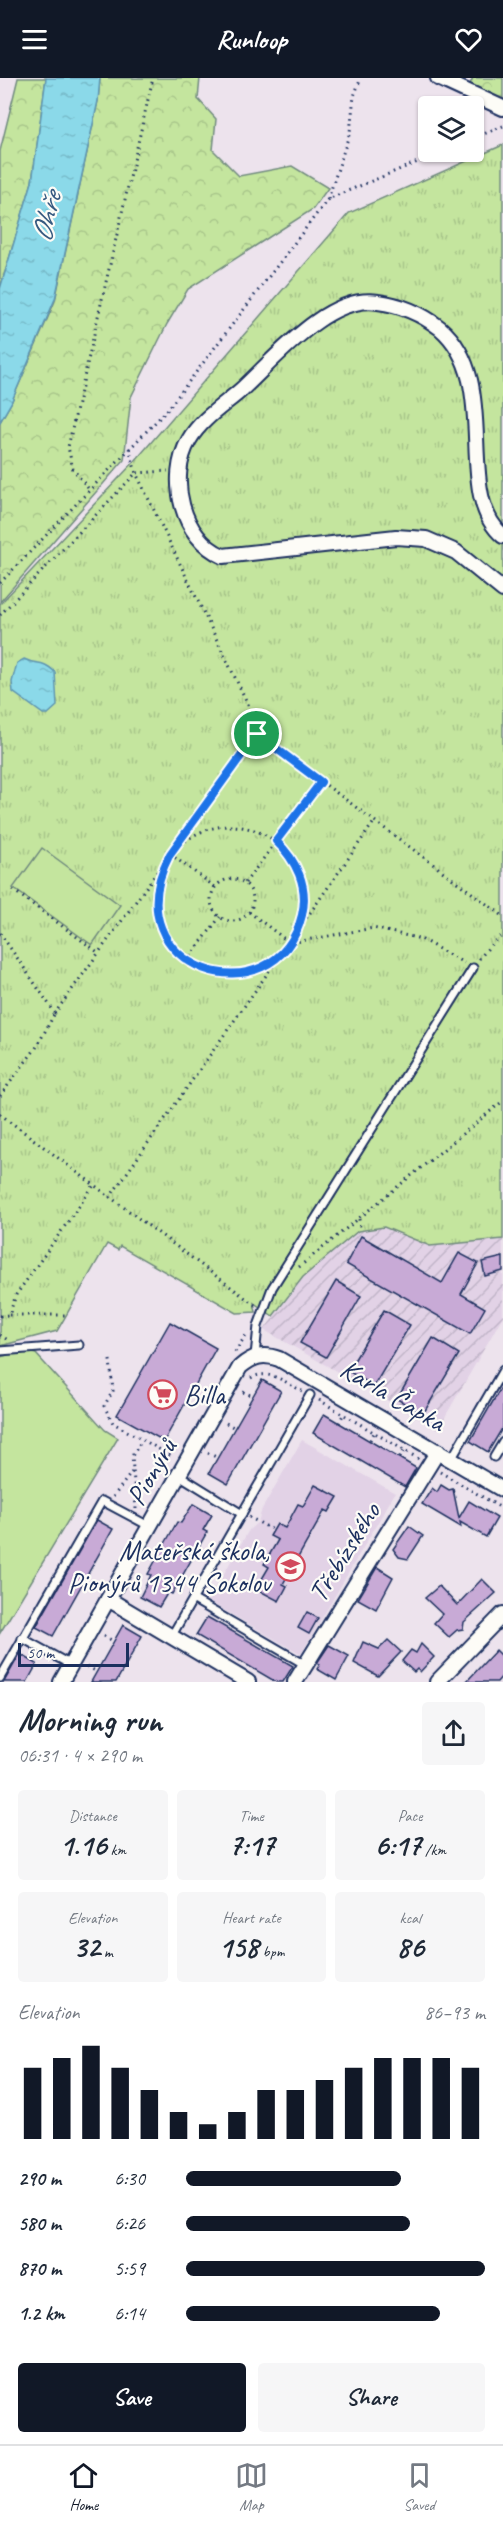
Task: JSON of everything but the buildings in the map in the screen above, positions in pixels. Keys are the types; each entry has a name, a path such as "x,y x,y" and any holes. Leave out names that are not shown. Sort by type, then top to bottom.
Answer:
{"street":[{"path":"438,78 503,108"},
{"path":"503,536 495,529 485,505 481,419 473,371 461,349 447,333 425,317 376,301 354,303 304,330 205,421 190,438 178,471 186,516 198,539 208,550 223,556 396,537 426,539 456,552 503,590"},
{"name":"Karla Čapka","path":"255,1356 268,1354 279,1359 452,1458 503,1490"},
{"name":"Pionýrů","path":"61,1682 108,1599 143,1523 179,1475 240,1367 255,1356"},
{"name":"Třebízského","path":"295,1682 304,1664 438,1451"},
{"path":"108,1599 248,1682"},
{"path":"437,1682 503,1614"}],"lane":[{"path":"255,1356 258,1326 272,1288 473,968"},
{"path":"0,1351 80,1346"},
{"path":"452,1458 503,1370"},
{"path":"171,1637 310,1395"},
{"path":"494,1457 503,1442"},
{"path":"179,1475 242,1514"},
{"path":"0,1678 102,1501 143,1523"},
{"path":"194,1600 304,1664"},
{"path":"22,1638 71,1665"}],"path":[{"path":"88,488 73,470 68,447 153,78"},
{"path":"0,583 88,488 168,409 328,200 350,132 354,96 361,78"},
{"path":"484,134 503,126"},
{"path":"328,200 418,162"},
{"path":"0,1095 36,1048 55,1013 260,729 136,473 129,448"},
{"path":"0,615 136,473 178,471"},
{"path":"257,734 503,916"},
{"path":"245,883 321,782"},
{"path":"110,1197 374,822"},
{"path":"219,826 239,826 258,830 276,841 293,861 304,888 302,917 290,943 274,960 254,970 231,974 208,971 187,961 170,945 159,923 155,900 159,876 170,854 184,841 201,831 219,826"},
{"path":"170,854 215,887"},
{"path":"226,880 239,880 245,883 252,894 249,912 238,920 226,920 220,917 215,912 211,900 215,887 226,880"},
{"path":"13,890 99,952"},
{"path":"249,912 290,943 373,927 421,939 473,968 493,942 503,935"},
{"path":"187,961 220,917"},
{"path":"0,933 55,1013"},
{"path":"298,1268 503,1101"},
{"path":"0,1114 253,1302"},
{"path":"9,1315 16,1295 94,1185"},
{"path":"359,1219 360,1228"},
{"path":"0,1316 66,1315"},
{"path":"110,1360 113,1391 104,1407 107,1416 113,1423 175,1458"},
{"path":"252,1377 262,1373 272,1375 503,1509"},
{"path":"243,1392 253,1396"},
{"path":"339,1423 343,1415"},
{"path":"225,1424 235,1428"},
{"path":"370,1440 374,1433"},
{"path":"142,1440 132,1456 132,1472 143,1523"},
{"path":"400,1458 404,1451"},
{"path":"208,1453 218,1458"},
{"path":"108,1504 132,1472"},
{"path":"242,1514 273,1530"},
{"path":"105,1636 113,1641"},
{"path":"87,1667 96,1671"}],"shaded area":[{"path":"384,1227 431,1246 503,1239 503,1316 438,1429 264,1330 303,1277 359,1231"},
{"name":"Mateřská škola, Pionýrů 1344 Sokolov","path":"302,1440 395,1493 301,1654 208,1601 249,1530 258,1522 262,1509"}],"green space":[{"path":"18,78 46,78 32,182 0,289 0,151"},
{"path":"100,78 200,78 198,99 216,119 213,150 239,176 292,166 328,188 313,209 188,289 167,324 131,397 124,460 0,602 0,422 11,403 55,301 98,101"},
{"path":"473,78 503,78 503,100 470,84"},
{"path":"503,145 503,1239 430,1246 384,1227 358,1231 303,1277 273,1316 254,1303 256,1312 237,1313 120,1246 118,1250 107,1244 57,1331 0,1346 0,604 135,461 349,213 464,162 484,162 484,153"},
{"path":"42,848 120,905 92,945 13,888"},
{"path":"24,1351 36,1354 105,1430 118,1438 0,1633 0,1357"}],"water":[{"name":"Ohře","path":"46,78 100,78 98,101 55,299 11,403 0,422 0,289 32,182"},
{"path":"24,659 46,665 55,672 57,706 48,714 43,714 13,692 12,682 17,663"}],"place":[{"name":"Billa","path":"163,1394"},
{"name":"Mateřská škola, Pionýrů 1344 Sokolov","path":"291,1566"}],"route":[{"path":"257,734 321,782 276,841 288,853 298,870 304,888 304,908 299,926 290,943 274,960 254,970 231,974 208,971 187,961 170,945 159,923 155,900 159,876 170,854 257,734"}]}
